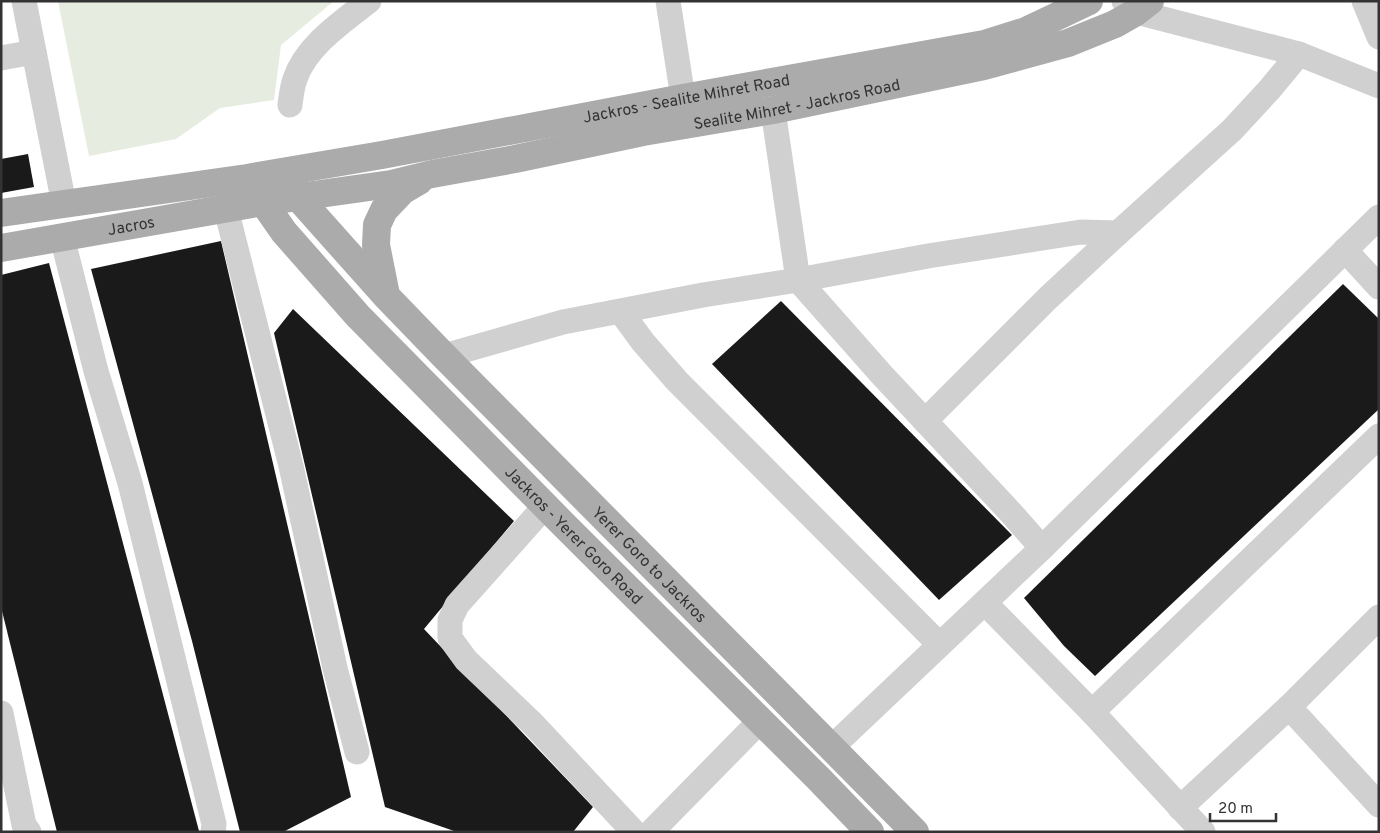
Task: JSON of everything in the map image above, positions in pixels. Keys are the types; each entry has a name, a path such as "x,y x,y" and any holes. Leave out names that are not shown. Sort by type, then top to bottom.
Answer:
{"main road":[{"name":"Jackros - Sealite Mihret Road","path":"276,173 984,44 1026,31 1089,1"},
{"name":"Sealite Mihret - Jackros Road","path":"432,174 643,132 773,110 984,66 1068,43 1116,24 1137,5"},
{"name":"Jacros","path":"1,214 276,173"},
{"name":"Yerer Goro to Jackros","path":"276,173 386,296 444,356 915,832"},
{"name":"Jacros","path":"1,248 297,196 391,184 432,174"},
{"path":"386,296 376,244 378,225 384,210 402,191 432,174"},
{"path":"247,178 263,202"},
{"name":"Jackros - Yerer Goro Road","path":"263,202 284,232 358,316 761,720 870,832"}],"street":[{"path":"24,1 64,204"},
{"path":"290,106 295,79 308,54 340,23 368,1"},
{"path":"668,1 683,98"},
{"path":"1364,1 1379,38"},
{"path":"1137,5 1299,54 1379,86"},
{"path":"1,58 34,52"},
{"path":"925,421 1048,298 1118,232 1232,130 1299,54"},
{"path":"773,110 798,280 882,375 1042,548"},
{"path":"226,208 291,466 335,668 357,752"},
{"path":"832,747 1042,548 1379,216"},
{"path":"444,356 563,322 703,295 1081,232 1118,232"},
{"path":"62,236 96,370 130,483 214,824 213,832"},
{"path":"1345,250 1379,287"},
{"path":"621,312 643,342 677,381 939,644"},
{"path":"1092,712 1379,436"},
{"path":"546,505 458,605 450,620 450,638 466,660 534,724 634,832"},
{"path":"985,603 1092,712 1203,832"},
{"path":"1180,808 1289,707 1379,617"},
{"path":"1289,707 1379,805"},
{"path":"1,713 27,828"},
{"path":"651,832 761,720"},
{"path":"1,815 27,828"}],"shaded area":[{"path":"58,1 334,1 281,45 274,100 220,108 176,139 89,156"}],"building":[{"path":"28,154 34,187 1,193 1,159"},
{"path":"221,241 351,797 283,832 240,832 192,641 91,269"},
{"path":"49,263 199,831 196,832 57,832 1,607 1,275"},
{"path":"1343,284 1379,319 1379,409 1095,676 1064,646 1024,598"},
{"path":"781,301 1012,535 939,600 712,364"},
{"path":"293,309 514,521 424,629 593,807 573,832 457,832 385,807 274,333"}]}
